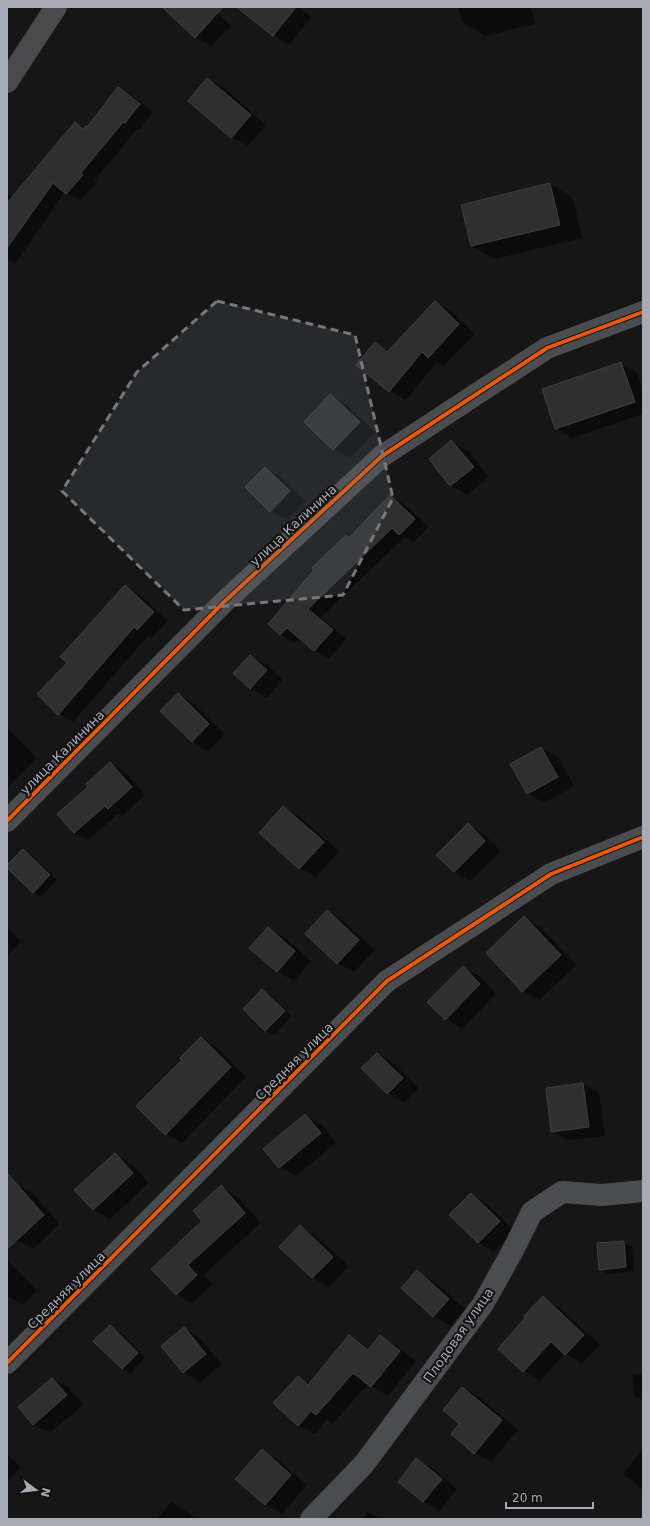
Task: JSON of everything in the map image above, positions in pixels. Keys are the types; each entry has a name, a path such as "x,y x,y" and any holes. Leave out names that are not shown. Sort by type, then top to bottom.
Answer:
{"main road":[{"path":"7,82 56,7"}],"street":[{"name":"улица Калинина","path":"7,821 224,602 382,456 547,348 643,312"},
{"name":"Средняя улица","path":"7,1363 387,982 551,874 643,837"},
{"name":"Плодовая улица","path":"311,1519 364,1464 483,1304 532,1212 562,1192 602,1195 643,1191"}],"highlighted area":[{"path":"217,301 355,335 393,498 343,595 184,610 62,491 137,372"}],"building":[{"path":"162,7 223,7 195,38"},
{"path":"236,7 296,7 273,36"},
{"path":"207,78 251,115 231,138 188,101"},
{"path":"118,87 140,104 125,123 123,122 81,173 83,175 66,194 53,183 7,248 7,203 75,122 83,129 86,126 87,127"},
{"path":"550,183 560,225 471,246 461,205"},
{"path":"435,301 459,324 428,358 422,352 389,392 356,365 375,342 387,352"},
{"path":"621,362 635,402 555,429 542,389"},
{"path":"330,394 360,422 333,450 304,422"},
{"path":"451,440 474,467 450,486 429,459"},
{"path":"265,467 290,491 270,512 245,487"},
{"path":"390,495 415,519 399,535 392,528 308,609 333,630 314,651 287,628 280,635 268,624 314,570 312,568 346,535 349,538"},
{"path":"125,585 154,612 137,630 134,627 58,715 37,694 67,663 60,657"},
{"path":"250,655 267,670 250,689 233,673"},
{"path":"178,693 209,724 192,742 160,711"},
{"path":"541,747 558,777 527,794 510,764"},
{"path":"110,762 132,787 108,809 105,806 74,833 57,814 88,787 86,784"},
{"path":"283,806 324,842 299,869 259,833"},
{"path":"468,823 485,841 454,872 436,855"},
{"path":"23,849 50,875 33,893 7,868 7,865"},
{"path":"327,910 359,940 337,964 305,934"},
{"path":"524,916 561,955 522,992 486,953"},
{"path":"268,927 295,951 277,972 249,948"},
{"path":"463,966 480,984 445,1020 427,1002"},
{"path":"262,989 285,1011 265,1031 243,1009"},
{"path":"201,1037 231,1067 165,1135 136,1106 182,1060 180,1058"},
{"path":"377,1053 403,1078 387,1094 361,1068"},
{"path":"583,1083 589,1127 551,1132 546,1088"},
{"path":"305,1114 321,1133 279,1168 263,1149"},
{"path":"115,1153 133,1173 93,1210 74,1190"},
{"path":"7,1173 44,1215 7,1249"},
{"path":"221,1185 245,1213 188,1265 197,1275 176,1295 151,1269 202,1221 193,1211"},
{"path":"471,1193 500,1221 478,1243 449,1215"},
{"path":"300,1225 333,1257 312,1278 279,1247"},
{"path":"624,1241 626,1267 599,1270 597,1243"},
{"path":"417,1270 449,1299 433,1317 401,1288"},
{"path":"543,1296 584,1335 565,1355 551,1342 523,1372 498,1349 525,1318 524,1316"},
{"path":"110,1325 138,1353 122,1369 93,1341"},
{"path":"184,1327 206,1354 183,1373 161,1346"},
{"path":"349,1335 368,1350 380,1335 400,1351 371,1387 353,1373 316,1415 311,1411 298,1426 273,1403 298,1376 308,1385"},
{"path":"52,1378 67,1395 33,1425 18,1407"},
{"path":"462,1387 502,1420 474,1454 451,1434 459,1424 443,1410"},
{"path":"262,1449 291,1475 265,1505 235,1479"},
{"path":"416,1458 442,1479 423,1502 398,1482"}],"cycle path":[{"path":"7,821 224,602 382,456 547,348 643,312"},
{"path":"7,1363 387,981 551,874 643,837"}]}
